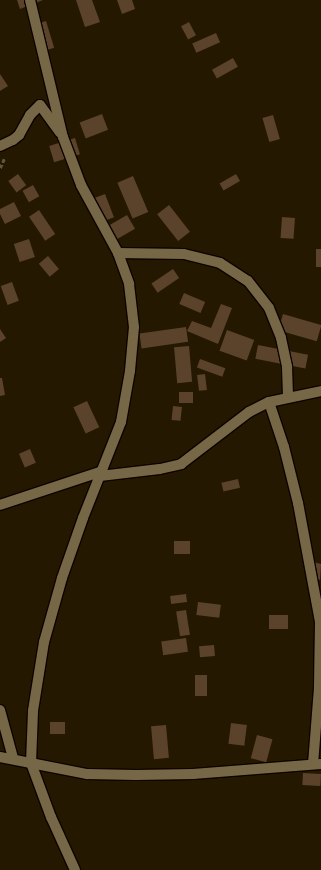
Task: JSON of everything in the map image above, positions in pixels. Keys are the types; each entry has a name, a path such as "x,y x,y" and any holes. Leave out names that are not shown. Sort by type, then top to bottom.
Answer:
{"street":[{"path":"30,0 63,137 81,185 118,253 129,284 134,327 130,371 121,422 102,474 83,518 62,578 44,642 33,711 31,763 51,816 75,870"},
{"path":"0,146 13,140 19,135 30,115 40,105 63,137"},
{"path":"118,253 184,254 220,263 248,282 269,308 281,338 287,367 288,397"},
{"path":"0,505 102,474 160,469 180,464 249,412 269,402 321,391"},
{"path":"0,757 13,758 87,774 193,774 317,764 320,622 298,503 284,447 269,402"},
{"path":"0,710 13,758"}],"building":[{"path":"17,0 43,0 20,9"},
{"path":"76,0 92,0 100,22 85,27"},
{"path":"117,0 132,0 135,9 122,14"},
{"path":"46,21 54,48 45,51 36,24"},
{"path":"189,22 196,35 188,39 181,26"},
{"path":"216,33 220,42 196,53 192,44"},
{"path":"233,58 238,67 217,78 212,70"},
{"path":"0,74 8,86 0,91"},
{"path":"102,114 108,130 86,138 80,123"},
{"path":"273,115 280,139 269,142 262,118"},
{"path":"75,138 80,154 54,162 49,146"},
{"path":"18,174 26,185 17,192 8,181"},
{"path":"236,174 240,181 224,190 220,184"},
{"path":"133,176 148,212 133,219 117,183"},
{"path":"33,185 39,196 29,202 23,191"},
{"path":"105,194 114,217 101,222 92,199"},
{"path":"14,202 21,216 5,224 0,214 0,209"},
{"path":"169,205 190,232 178,241 157,214"},
{"path":"39,210 55,234 45,241 29,217"},
{"path":"127,215 135,229 117,239 109,226"},
{"path":"282,217 295,218 294,239 281,238"},
{"path":"29,239 35,257 20,262 14,244"},
{"path":"316,249 321,249 321,267 316,267"},
{"path":"48,256 59,269 50,277 39,264"},
{"path":"173,269 179,278 158,293 151,284"},
{"path":"12,282 19,301 8,305 1,286"},
{"path":"184,293 205,302 200,313 179,304"},
{"path":"221,304 232,308 218,344 187,331 192,321 211,328"},
{"path":"283,314 321,325 317,341 278,330"},
{"path":"186,327 188,342 142,348 139,334"},
{"path":"0,329 6,338 0,342"},
{"path":"227,330 254,340 247,361 219,351"},
{"path":"258,345 308,355 305,368 255,359"},
{"path":"189,346 192,382 177,383 174,347"},
{"path":"200,359 225,368 222,377 197,367"},
{"path":"205,374 207,390 199,391 197,375"},
{"path":"0,378 2,378 5,395 0,396"},
{"path":"179,392 193,392 193,403 179,403"},
{"path":"87,401 99,427 86,434 73,407"},
{"path":"173,406 182,407 180,421 172,420"},
{"path":"30,449 36,463 25,467 19,454"},
{"path":"238,479 240,488 223,492 221,483"},
{"path":"174,541 190,541 190,554 174,554"},
{"path":"310,561 321,564 320,580 306,577"},
{"path":"186,594 187,602 171,604 170,596"},
{"path":"198,602 221,605 219,618 196,615"},
{"path":"186,610 190,635 180,636 176,612"},
{"path":"269,615 288,615 288,629 269,629"},
{"path":"186,638 188,652 163,655 161,641"},
{"path":"214,645 215,656 200,657 199,646"},
{"path":"195,675 207,675 207,696 195,696"},
{"path":"50,722 65,722 65,734 50,734"},
{"path":"231,723 247,725 244,746 228,744"},
{"path":"166,725 169,758 154,759 151,726"},
{"path":"257,735 272,739 266,762 251,758"},
{"path":"303,773 321,774 320,786 302,785"}]}
